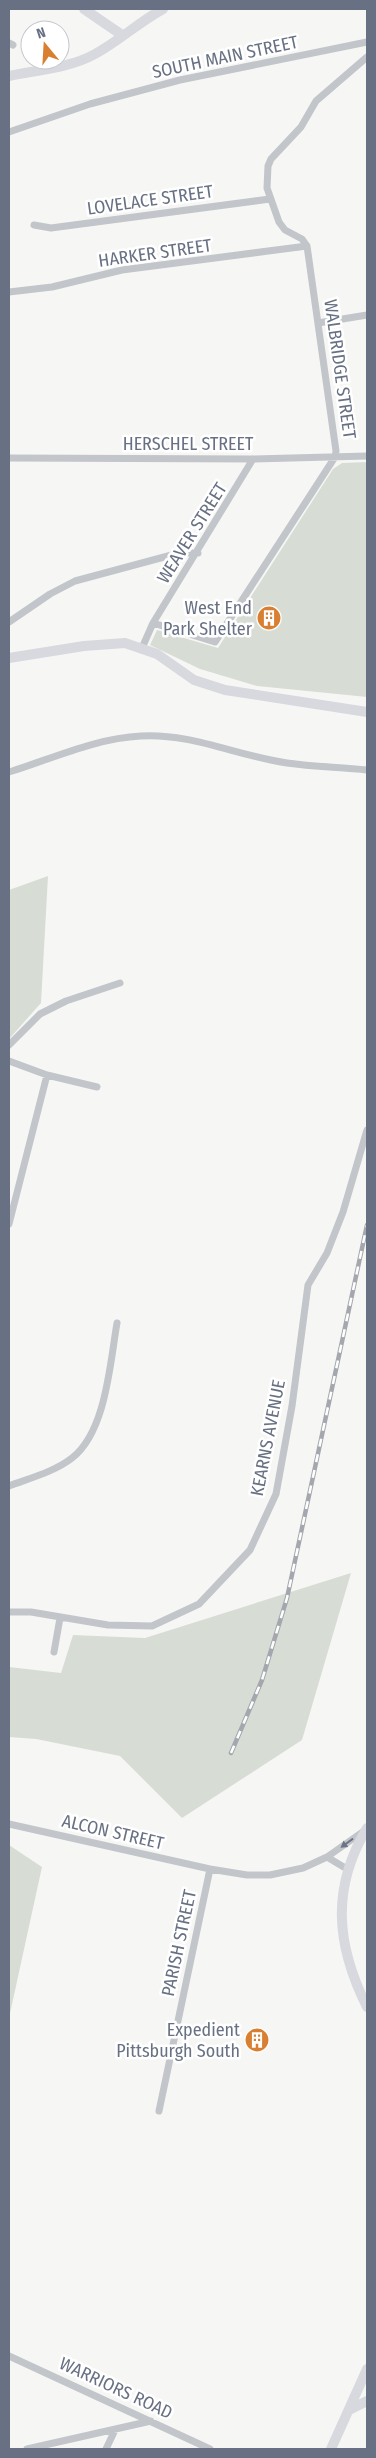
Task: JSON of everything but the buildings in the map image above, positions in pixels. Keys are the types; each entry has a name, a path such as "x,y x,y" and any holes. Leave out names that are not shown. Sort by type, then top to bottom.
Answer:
{"main road":[{"path":"84,9 122,35"},
{"path":"9,76 82,59 95,54 145,18 163,9"},
{"path":"9,658 110,643 125,643 157,654 194,680 225,690 367,712"},
{"path":"367,1828 347,1869 341,1909 346,1953 356,1985 367,2007"},
{"path":"331,2449 349,2410 364,2384 367,2369"},
{"path":"349,2410 367,2401"}],"street":[{"name":"SOUTH MAIN STREET","path":"9,132 90,104 180,80 367,42"},
{"path":"307,246 302,239 285,230 279,222 270,199 266,177 271,159 300,127 316,101 367,57"},
{"name":"LOVELACE STREET","path":"34,225 51,228 270,199"},
{"name":"HARKER STREET","path":"9,292 52,287 122,270 307,246"},
{"name":"WALBRIDGE STREET","path":"152,623 215,642 334,457 336,451 307,246"},
{"path":"318,323 367,315"},
{"name":"HERSCHEL STREET","path":"9,458 253,459 367,456"},
{"name":"WEAVER STREET","path":"142,648 152,623 198,553 253,459"},
{"path":"9,622 50,594 75,581 179,552 198,553"},
{"path":"9,772 117,738 154,736 189,740 287,763 367,770"},
{"path":"9,1045 40,1014 66,1001 120,983"},
{"path":"9,1061 47,1075 97,1087"},
{"path":"9,1224 47,1075"},
{"name":"KEARNS AVENUE","path":"9,1612 31,1612 108,1624 152,1626 199,1604 250,1550 276,1494 292,1406 308,1286 327,1253 343,1212 367,1130"},
{"path":"9,1486 51,1471 73,1458 91,1435 100,1411 117,1323"},
{"path":"54,1652 60,1618"},
{"name":"ALCON STREET","path":"9,1824 210,1869 247,1875 270,1874 303,1868 327,1857 367,1828"},
{"path":"327,1857 347,1869"},
{"name":"PARISH STREET","path":"158,2111 210,1869"},
{"name":"WARRIORS ROAD","path":"9,2356 152,2420 210,2449"},
{"path":"26,2449 152,2420"},
{"path":"106,2449 115,2430"}],"shaded area":[{"path":"367,462 367,697 257,686 200,669 150,645 157,630 218,648 333,469 342,463"},
{"path":"48,876 41,1003 9,1039 9,890"},
{"path":"351,1573 302,1740 182,1818 120,1756 36,1739 9,1737 9,1667 61,1673 73,1635 145,1638"},
{"path":"9,1845 42,1867 9,2018"}],"railway":[{"path":"231,1753 262,1680 287,1598 367,1225"}],"place":[{"name":"West End Park Shelter","path":"269,618"},
{"name":"Expedient Pittsburgh South","path":"257,2040"}]}
